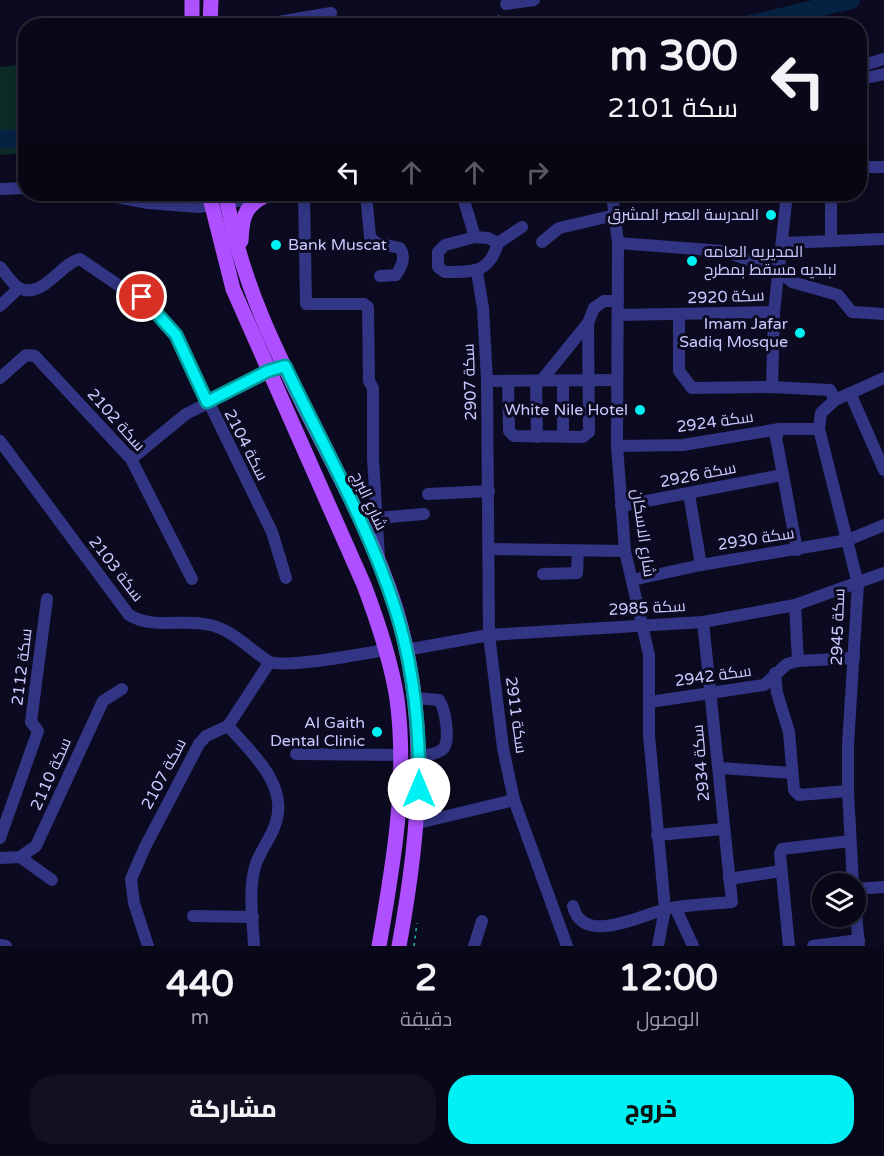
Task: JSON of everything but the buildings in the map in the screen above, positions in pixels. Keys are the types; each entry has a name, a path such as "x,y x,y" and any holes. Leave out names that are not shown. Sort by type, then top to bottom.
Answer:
{"main road":[{"path":"192,0 192,18"},
{"path":"211,0 213,18"},
{"path":"208,201 233,289 348,546 377,618 386,650 397,700 400,755 397,825 379,946"},
{"name":"شارع البرج","path":"228,201 240,256 285,366 380,567 396,609 406,650 415,698 419,757 418,823 399,946"},
{"path":"240,256 242,218 254,201"}],"street":[{"path":"506,4 534,0"},
{"path":"298,18 331,12"},
{"path":"867,64 884,60"},
{"path":"867,78 884,74"},
{"path":"867,167 884,167"},
{"path":"0,189 18,188"},
{"path":"138,201 178,206 194,201"},
{"path":"304,201 306,304 364,304 368,308 369,381 373,388 373,458 380,567"},
{"path":"367,201 370,237 376,243 400,248 404,253 402,267 396,275 380,276"},
{"path":"464,201 475,237"},
{"name":"شارع الاسكان","path":"613,201 618,243 617,446 625,551 649,655 649,735 657,835 670,909 662,944"},
{"path":"786,201 774,312 772,387 830,390 835,400"},
{"path":"831,201 831,240"},
{"path":"542,242 558,228 615,215"},
{"path":"498,243 488,238 475,237 445,245 438,252 438,267 445,272 477,272 495,254 498,243 522,226"},
{"path":"783,243 884,239"},
{"path":"618,243 723,250 779,270 792,282 838,295 852,312 884,314"},
{"name":"سكة 2104","path":"19,288 33,290 43,285 73,261 80,259 88,262 117,285 142,297 160,315 176,335 272,532 286,578"},
{"path":"0,267 19,288 0,306"},
{"name":"سكة 2907","path":"477,272 483,308 487,381 489,635"},
{"path":"537,437 539,381 588,323 594,308 604,301 618,301"},
{"name":"سكة 2920","path":"618,315 774,312"},
{"name":"سكة 2920","path":"679,315 679,371 692,388 772,387"},
{"path":"508,381 509,431 514,436 583,437 589,432 588,323"},
{"name":"سكة 2102","path":"0,378 26,355 35,356 131,459 192,579"},
{"path":"131,459 186,414 268,371 285,366"},
{"path":"819,429 821,413 835,400 884,378"},
{"path":"487,381 617,380"},
{"path":"563,381 563,436"},
{"path":"850,393 879,443 884,470"},
{"path":"779,429 776,438 797,550"},
{"name":"سكة 2924","path":"617,446 683,445 779,429 819,429"},
{"name":"سكة 2945","path":"819,429 858,584 848,791 852,873"},
{"name":"سكة 2103","path":"0,441 129,615 152,624 211,625 255,650 269,663"},
{"name":"سكة 2926","path":"621,506 782,475"},
{"path":"428,494 489,491"},
{"path":"689,494 701,565"},
{"path":"377,518 424,513"},
{"name":"سكة 2930","path":"632,580 701,565 848,540 884,525"},
{"path":"489,549 625,551"},
{"path":"543,574 577,573 578,551"},
{"name":"سكة 2985","path":"406,650 489,635 703,622 795,605 884,573"},
{"name":"سكة 2112","path":"0,838 38,731 31,722 47,599"},
{"path":"795,605 798,661"},
{"name":"سكة 2934","path":"670,909 732,902 723,828 720,768 703,622"},
{"name":"سكة 2911","path":"489,635 503,748 514,800 567,946"},
{"path":"254,946 251,882 255,868 275,826 279,813 279,798 268,773 228,726 269,663 291,664 386,650"},
{"name":"سكة 2942","path":"650,702 764,685 787,664 798,661 854,658"},
{"name":"سكة 2942","path":"775,673 777,693 789,732 794,790 799,795 848,791"},
{"name":"سكة 2110","path":"20,857 29,852 41,838 103,701 122,689"},
{"path":"415,698 439,700 442,705 447,739 444,748 419,757"},
{"name":"سكة 2107","path":"148,946 132,892 135,867 199,744 206,736 228,726"},
{"path":"296,754 400,755"},
{"path":"720,768 792,773"},
{"path":"418,823 514,800"},
{"path":"657,835 723,828"},
{"path":"789,946 781,871 782,849 850,840"},
{"path":"0,858 20,857 52,880"},
{"path":"729,879 781,871"},
{"path":"866,889 884,887"},
{"path":"573,906 576,917 583,923 598,927 670,909 693,946"},
{"path":"193,916 253,917"},
{"path":"474,946 482,921"},
{"path":"813,946 859,943 857,927"},
{"path":"0,945 6,946"}],"path":[{"path":"499,18 497,8 506,4"}],"green space":[{"path":"18,65 18,154 0,155 0,67"}],"waterway":[{"path":"776,18 851,0"},
{"path":"0,139 18,139"}],"place":[{"name":"المدرسة العصر المشرق","path":"771,215"},
{"name":"Bank Muscat","path":"276,245"},
{"name":"المديريه العامه لبلديه مسقط بمطرح","path":"692,261"},
{"name":"Imam Jafar Sadiq Mosque","path":"800,333"},
{"name":"White Nile Hotel","path":"640,410"},
{"name":"Al Gaith Dental Clinic","path":"377,732"}],"route":[{"path":"142,297 176,335 207,402 268,371 285,366 380,567 396,609 412,676 418,718 419,789"}]}
